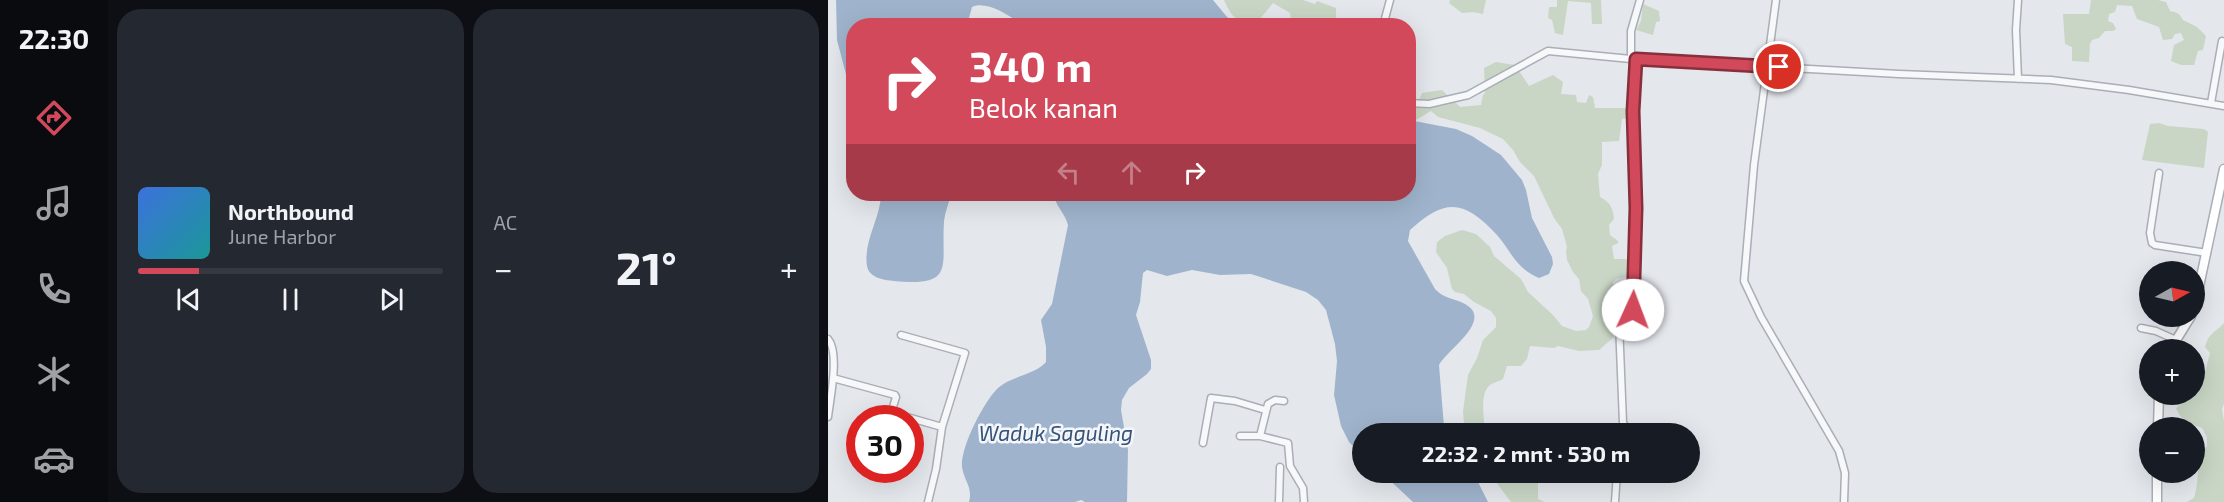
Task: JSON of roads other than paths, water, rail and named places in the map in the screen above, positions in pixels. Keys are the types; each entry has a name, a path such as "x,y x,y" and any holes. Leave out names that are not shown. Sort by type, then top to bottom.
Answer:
{"street":[{"path":"1385,18 1390,0"},
{"path":"1623,423 1619,323 1633,310 1636,208 1633,59 1630,31 1640,0"},
{"path":"1776,0 1750,208 1743,274 1744,285 1839,451 1845,473 1844,502"},
{"path":"2018,0 2016,30 2018,79"},
{"path":"2211,103 2222,41"},
{"path":"1416,103 1429,104 1468,95 1548,51 1633,59 2072,82 2224,106"},
{"path":"2205,262 2224,169"},
{"path":"2159,173 2150,232 2151,243 2207,253"},
{"path":"2141,328 2156,331 2174,339"},
{"path":"901,335 965,353 942,427 936,469 928,502"},
{"path":"828,339 832,346 833,378 828,417"},
{"path":"833,378 895,395 893,413 942,427"},
{"path":"1203,443 1211,398 1236,401 1266,410"},
{"path":"1260,436 1268,404 1273,401 1284,401"},
{"path":"1240,436 1245,434 1260,436 1288,444 1290,466 1303,488 1304,502"},
{"path":"1279,502 1280,467"},
{"path":"1615,502 1616,483"},
{"path":"2157,483 2157,502"}],"water":[{"path":"836,0 1213,0 1229,18 1013,18 991,7 978,5 972,7 969,18 846,18 846,74 837,40"},
{"name":"Waduk Saguling","path":"1416,121 1456,129 1472,136 1501,155 1522,180 1532,218 1552,257 1553,264 1549,274 1539,278 1531,274 1519,264 1485,223 1464,209 1444,208 1434,212 1410,230 1408,241 1435,289 1446,297 1465,304 1473,311 1472,326 1439,365 1444,423 1352,423 1352,445 1341,426 1334,395 1337,361 1335,344 1326,310 1318,300 1306,292 1251,274 1220,275 1192,270 1167,276 1147,270 1143,273 1140,302 1136,315 1151,360 1151,369 1129,388 1122,400 1121,410 1128,450 1127,502 1085,502 1081,500 1075,502 969,502 970,492 963,472 962,459 980,414 992,394 1003,384 1036,370 1046,362 1041,320 1052,304 1068,225 1056,201 1416,201"},
{"path":"880,201 949,201 944,221 943,262 936,277 928,281 894,281 878,278 868,270 866,257"},
{"path":"1393,483 1478,483 1488,502 1413,502"}]}
